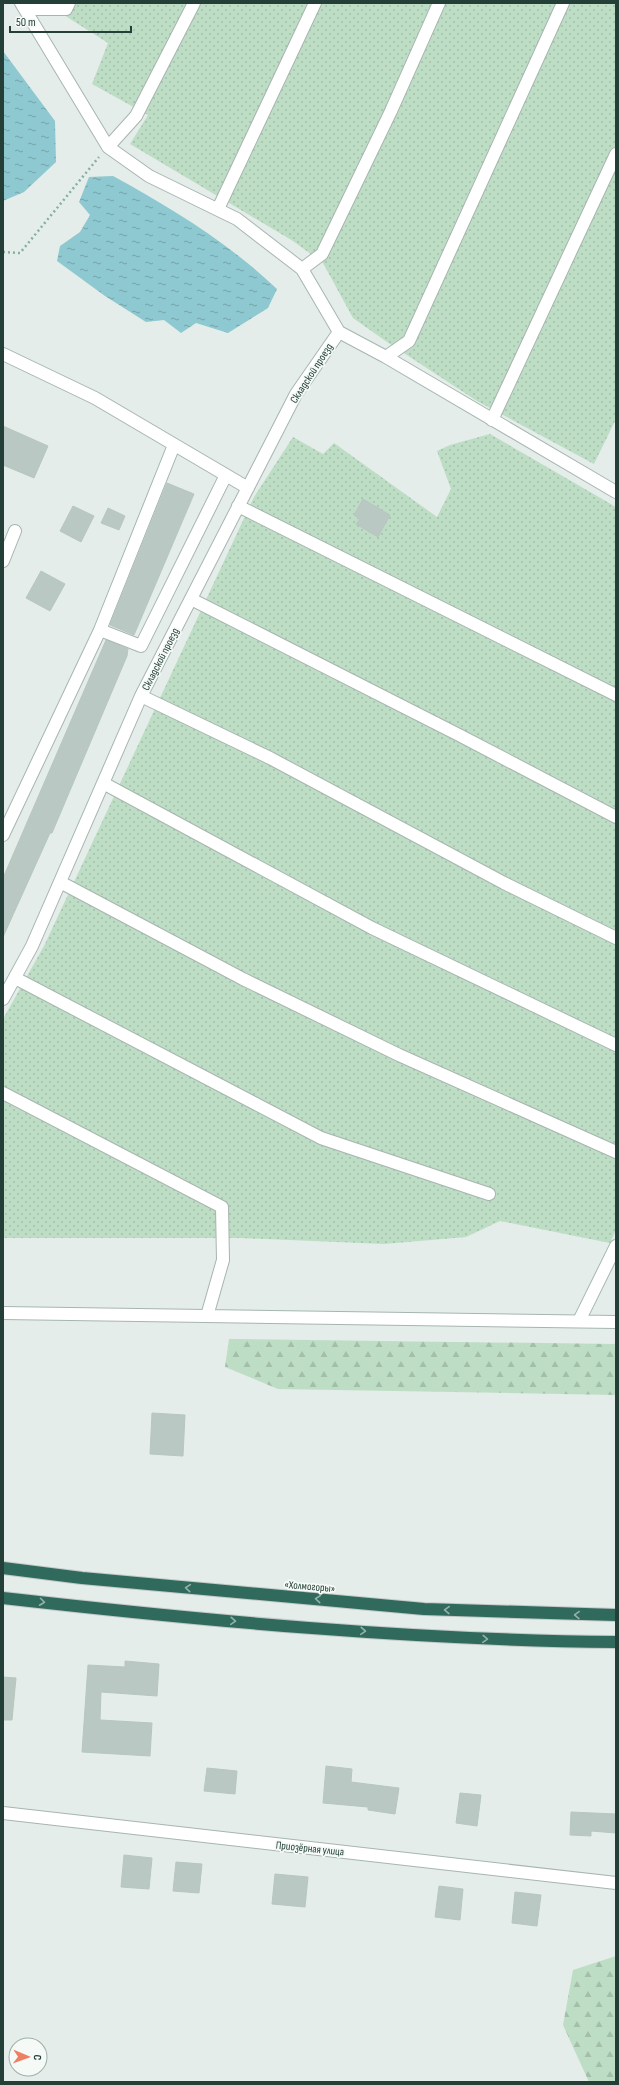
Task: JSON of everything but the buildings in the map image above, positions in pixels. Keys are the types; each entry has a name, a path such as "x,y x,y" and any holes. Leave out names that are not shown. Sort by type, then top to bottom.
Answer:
{"highway":[{"name":"«Холмогоры»","path":"3,1568 82,1578 424,1609 616,1615"},
{"path":"3,1598 153,1615 418,1636 539,1641 616,1642"}],"street":[{"path":"23,6 66,9 69,3"},
{"path":"108,147 136,116 194,3"},
{"path":"218,209 315,3"},
{"path":"302,269 322,254 390,111 439,3"},
{"path":"386,357 409,341 563,3"},
{"path":"23,6 108,147 149,176 237,219 302,269 339,332 386,357 616,492"},
{"path":"492,420 616,154"},
{"name":"Складской проезд","path":"3,999 32,946 141,696 296,394 339,332"},
{"path":"3,354 95,398 248,488"},
{"path":"3,835 100,630 174,445"},
{"path":"100,630 141,646 226,475"},
{"path":"238,506 616,696"},
{"path":"3,561 15,531"},
{"path":"191,599 459,735 616,817"},
{"path":"141,696 270,758 504,883 616,938"},
{"path":"103,783 372,928 616,1045"},
{"path":"60,882 244,979 399,1055 616,1152"},
{"path":"15,978 321,1138 489,1194"},
{"path":"3,1093 222,1207 223,1260 208,1316"},
{"path":"578,1321 616,1246"},
{"path":"3,1313 616,1322"},
{"name":"Приозёрная улица","path":"3,1813 616,1883"}],"path":[{"path":"3,252 20,253 108,147"}],"green space":[{"path":"54,3 616,3 616,419 594,464 477,401 387,342 353,318 323,263 293,241 130,144 148,115 92,84 108,43 67,17"},
{"path":"490,434 616,507 616,1230 610,1243 500,1221 466,1237 384,1244 241,1238 3,1238 3,1019 44,946 254,497 293,437 323,454 334,443 437,517 451,489 437,451 450,445"},
{"path":"229,1339 616,1344 616,1395 278,1389 225,1367"},
{"path":"616,1956 616,2082 589,2082 563,2025 573,1970"}],"water":[{"path":"3,51 55,121 56,162 24,192 3,201"},
{"path":"113,176 156,200 199,227 259,272 277,289 268,308 228,333 196,323 181,333 164,320 146,322 105,296 57,261 60,246 80,232 90,215 79,202 89,177"}]}
